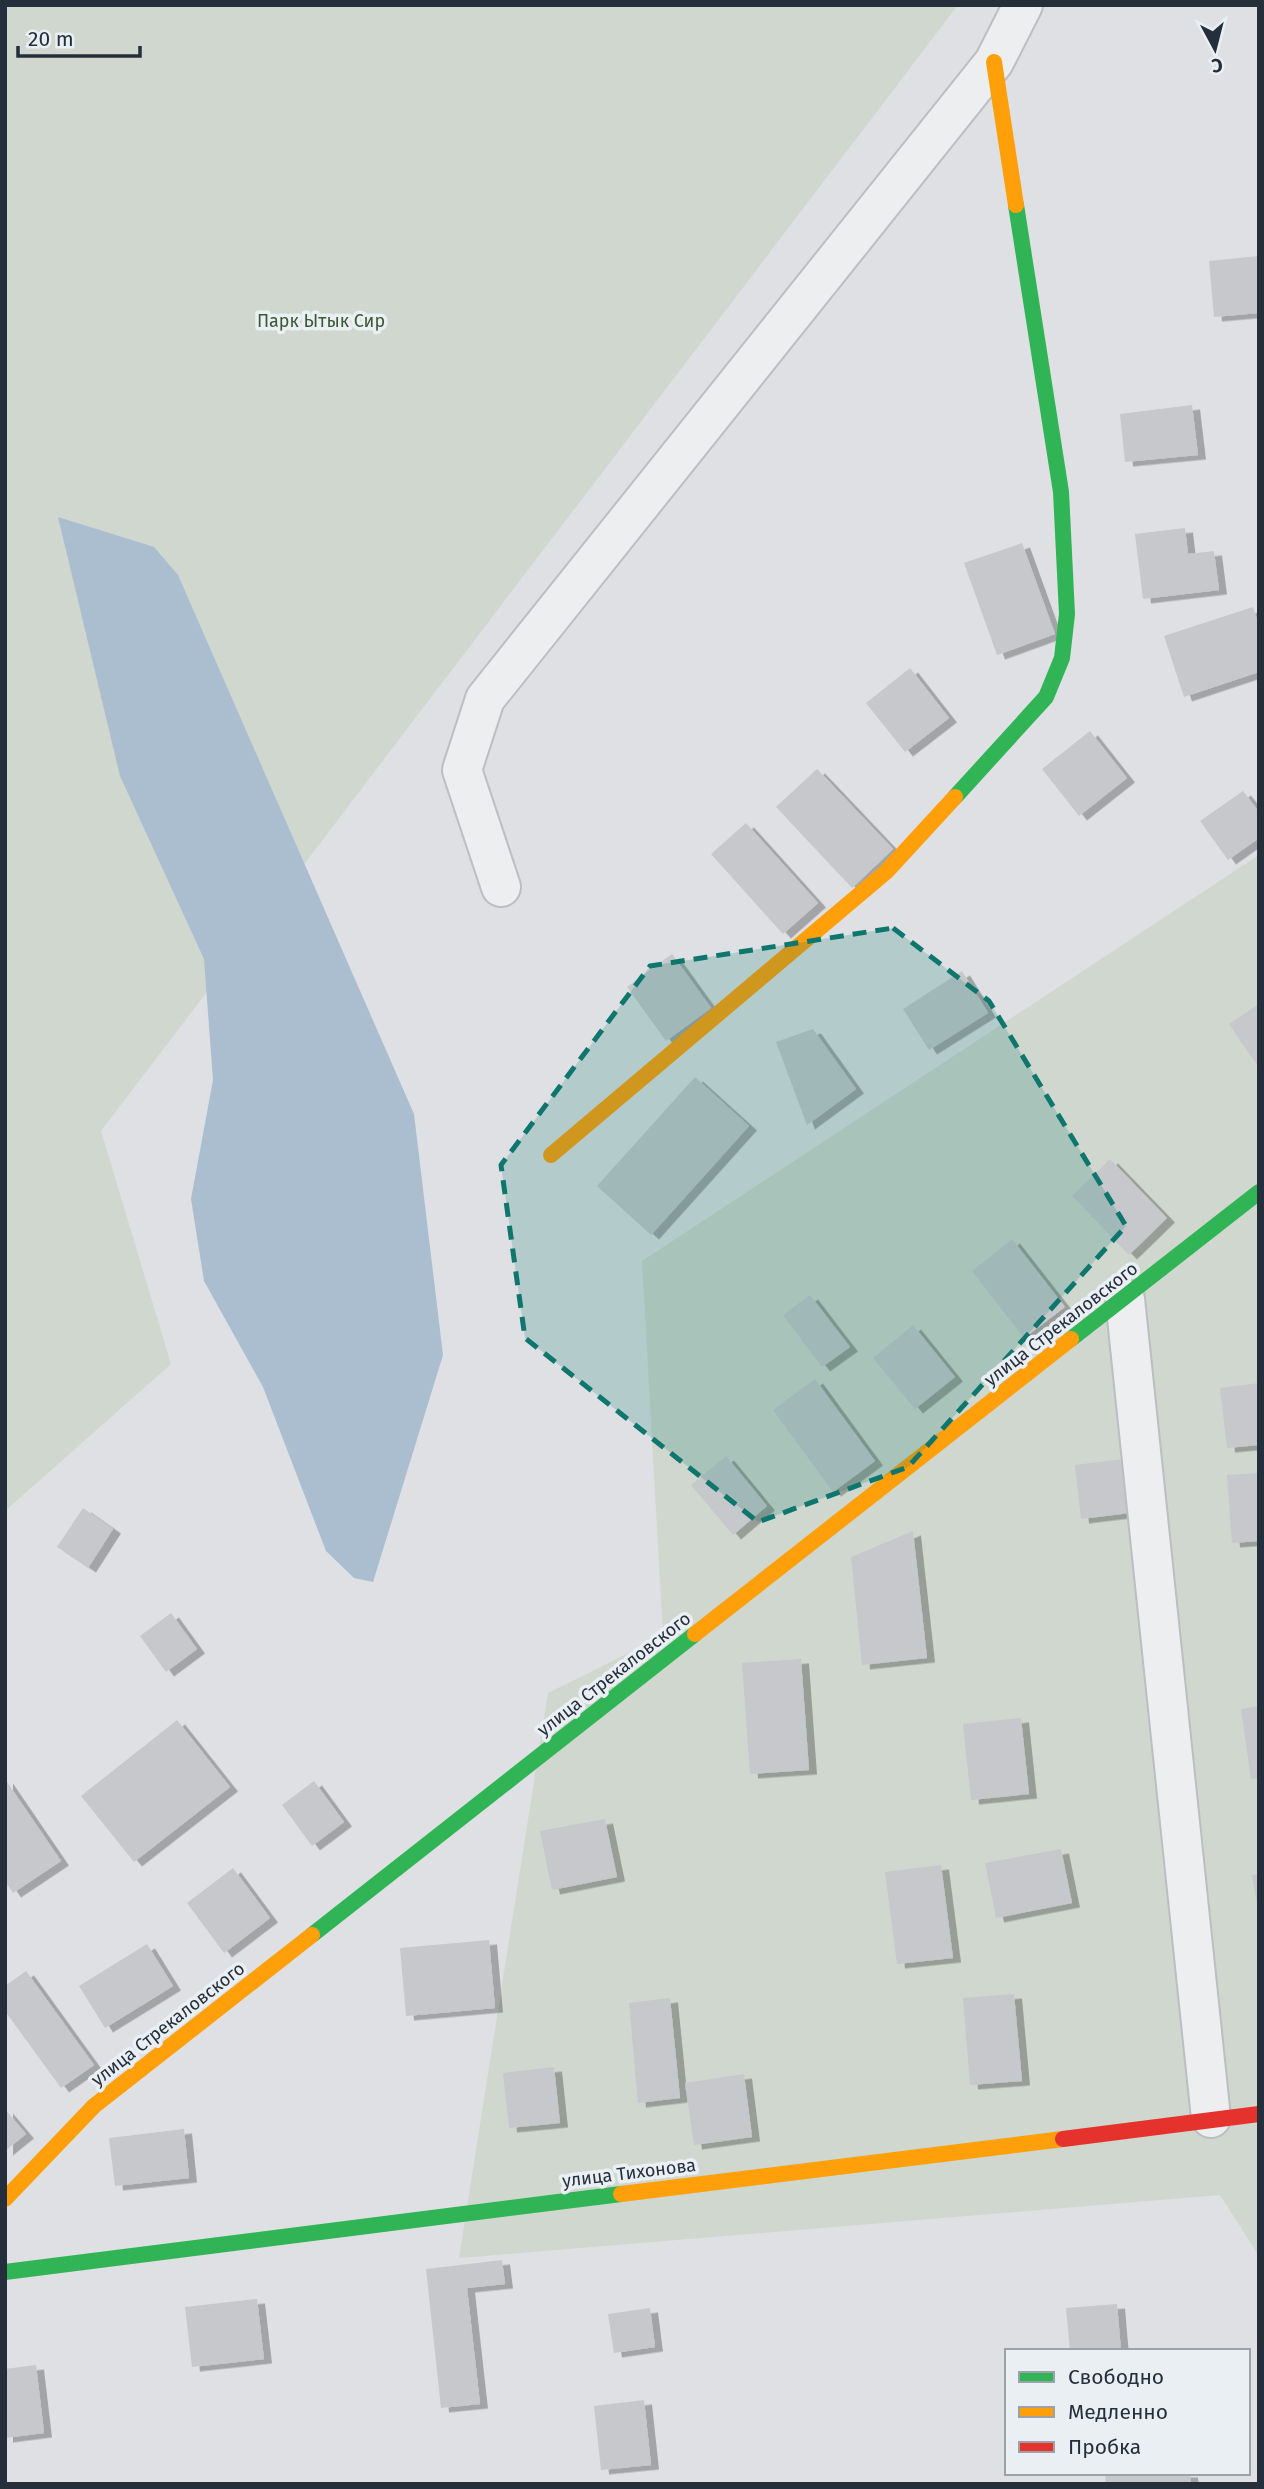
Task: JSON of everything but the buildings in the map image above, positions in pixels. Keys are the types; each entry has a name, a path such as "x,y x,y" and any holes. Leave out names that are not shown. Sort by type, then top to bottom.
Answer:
{"street":[{"path":"501,887 462,770 485,699 994,62 1023,5"},
{"path":"551,1155 886,872 1046,697 1062,658 1067,614 1061,492 994,62"},
{"name":"улица Стрекаловского","path":"5,2199 94,2106 1259,1192"},
{"path":"1125,1299 1211,2118"},
{"name":"улица Тихонова","path":"5,2272 1259,2114"}],"highlighted area":[{"path":"893,928 989,1001 1126,1226 908,1467 758,1522 525,1338 501,1165 650,966"}],"green space":[{"name":"Парк Ытык Сир","path":"5,5 958,5 101,1131 171,1364 5,1511"},
{"path":"1259,855 1259,2256 1220,2195 459,2258 548,1693 663,1636 642,1261"}],"water":[{"path":"58,517 154,547 178,575 414,1114 443,1355 373,1582 354,1578 326,1551 263,1387 204,1281 191,1199 213,1080 204,959 120,776"}],"traffic: fast":[{"path":"955,797 1046,697 1062,658 1067,614 1061,492 1016,205"},
{"path":"1071,1339 1259,1192"},
{"path":"312,1935 695,1634"},
{"path":"5,2272 621,2194"}],"traffic: slow":[{"path":"994,62 1016,205"},
{"path":"551,1155 886,872 955,797"},
{"path":"695,1634 1071,1339"},
{"path":"5,2199 94,2106 312,1935"},
{"path":"621,2194 1063,2139"}],"traffic: jam":[{"path":"1063,2139 1259,2114"}]}
